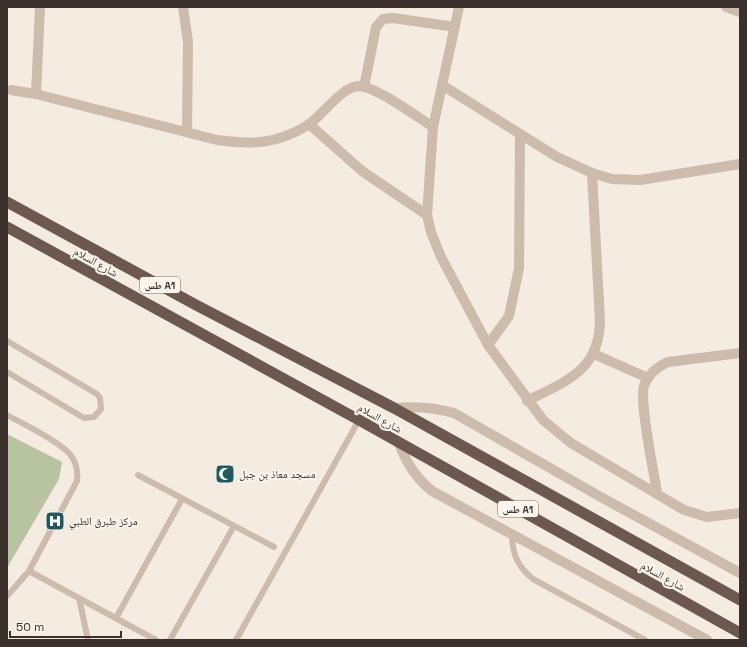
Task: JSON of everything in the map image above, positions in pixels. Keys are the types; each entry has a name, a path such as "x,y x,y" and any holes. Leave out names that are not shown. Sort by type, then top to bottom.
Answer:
{"highway":[{"name":"شارع السلام","path":"7,202 394,408 740,600"},
{"name":"شارع السلام","path":"7,227 359,420 740,633"}],"street":[{"path":"36,94 40,7"},
{"path":"459,7 433,127 427,215 431,232 441,257 488,345 527,400 543,420 560,436 684,510 695,514 716,517 740,513"},
{"path":"726,7 740,12"},
{"path":"184,8 188,42 187,132"},
{"path":"364,87 376,27 383,19 393,18 455,27"},
{"path":"442,85 563,160 592,173 612,179 640,180 740,164"},
{"path":"11,90 36,94 217,140 245,144 277,140 309,124 347,90 357,86 376,92 433,127"},
{"path":"309,124 362,171 427,215"},
{"path":"488,345 509,316 513,303 519,268 520,134"},
{"path":"527,400 570,379 587,365 594,354 600,332 600,321 592,173"},
{"path":"657,493 643,395 648,378 660,366 668,362 740,352"},
{"path":"594,354 648,378"},
{"path":"394,408 415,406 435,408 454,413 740,574"},
{"path":"399,443 408,465 415,475 428,488 443,498 512,534 701,639"}],"lane":[{"path":"7,341 97,394 100,398 101,409 94,417 84,418 7,374"},
{"path":"7,415 63,447 72,457 77,469 76,481 29,571 7,596"},
{"path":"236,640 359,420"},
{"path":"138,475 274,547"},
{"path":"116,618 182,499"},
{"path":"170,640 234,526"},
{"path":"512,534 516,560 521,568 533,580 645,640"},
{"path":"29,571 156,640"},
{"path":"79,598 88,640"}],"green space":[{"path":"7,434 62,462 59,479 7,568"}],"place":[{"name":"مسجد معاذ بن جبل","path":"225,474"},
{"name":"مركز طبرق الطبي","path":"55,521"}]}
